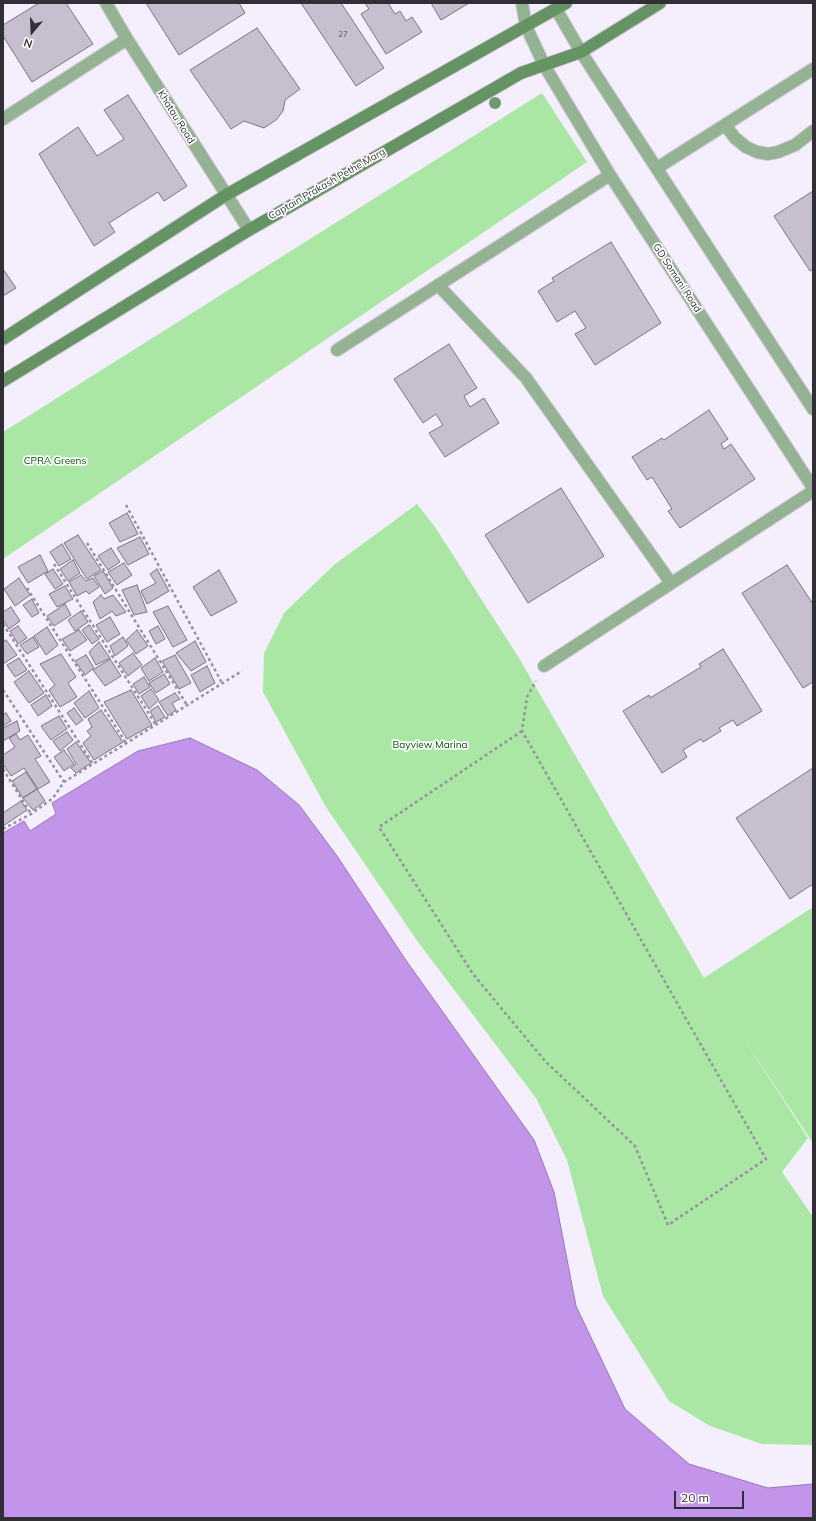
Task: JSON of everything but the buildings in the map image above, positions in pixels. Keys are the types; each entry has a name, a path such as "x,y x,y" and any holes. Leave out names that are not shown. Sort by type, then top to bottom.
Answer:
{"main road":[{"name":"Captain Prakash Pethe Marg","path":"3,381 249,230 521,73 581,52 660,3"},
{"path":"3,339 226,195 561,6"}],"street":[{"name":"Khatau Road","path":"106,3 127,39 249,230"},
{"name":"GD Somani Road","path":"522,3 526,26 544,65 610,175 813,490"},
{"path":"561,6 581,52 813,409"},
{"path":"3,119 127,39"},
{"path":"657,168 813,69"},
{"path":"725,125 735,138 746,147 757,152 768,154 778,152 795,144 813,131"},
{"path":"337,350 610,175"},
{"path":"438,285 526,378 671,583"},
{"path":"544,666 813,490"}],"path":[{"path":"126,505 222,683"},
{"path":"87,544 187,705"},
{"path":"54,564 156,725"},
{"path":"27,588 126,743"},
{"path":"3,624 93,764"},
{"path":"522,731 379,826 473,974 545,1061 635,1146 668,1225 766,1159 522,731 527,697 544,666"},
{"path":"3,829 31,814 53,798 64,782 242,671"},
{"path":"3,690 64,782"},
{"path":"3,769 31,814"}],"green space":[{"name":"CPRA Greens","path":"542,93 587,162 3,559 3,432"},
{"name":"Bayview Marina","path":"417,504 435,527 519,658 704,978 813,907 813,1143 744,1039 808,1138 782,1172 813,1217 813,1445 762,1444 710,1426 669,1401 603,1296 567,1160 536,1098 418,942 326,807 263,692 264,653 284,613 334,565"}],"shaded area":[{"path":"190,738 257,770 299,805 337,856 405,959 534,1140 554,1192 576,1306 625,1409 689,1464 768,1488 813,1484 813,1518 3,1518 3,833 24,821 30,831 56,814 52,803 138,751"}]}
